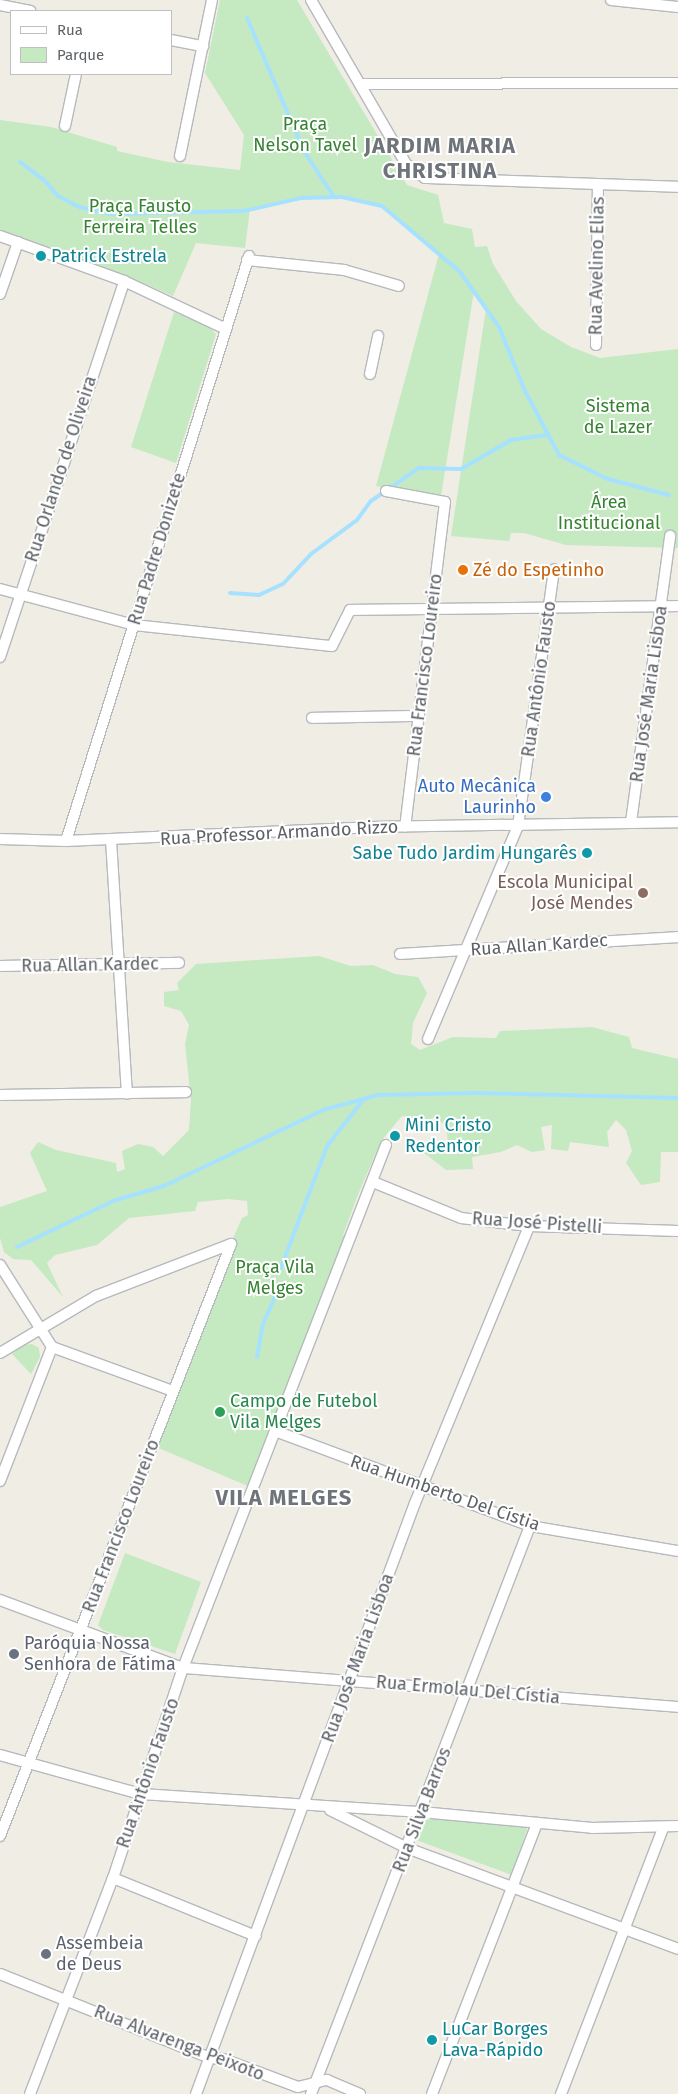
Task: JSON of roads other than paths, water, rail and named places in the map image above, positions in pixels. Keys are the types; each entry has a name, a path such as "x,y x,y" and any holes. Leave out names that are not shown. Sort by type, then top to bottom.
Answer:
{"street":[{"path":"180,156 212,0"},
{"path":"312,0 406,164 426,178 598,186 678,187"},
{"path":"611,0 678,7"},
{"path":"0,5 25,10"},
{"path":"172,40 202,46"},
{"path":"64,126 76,75"},
{"path":"361,84 678,83"},
{"name":"Rua Avelino Elias","path":"596,345 598,186"},
{"path":"0,236 124,281 226,329"},
{"path":"0,294 18,242"},
{"name":"Rua Padre Donizete","path":"66,841 248,258 344,270 400,286"},
{"name":"Rua Orlando de Oliveira","path":"0,657 124,281"},
{"path":"370,374 378,336"},
{"name":"Rua Francisco Loureiro","path":"386,492 445,502 406,827"},
{"name":"Rua José Maria Lisboa","path":"630,822 662,606 670,536"},
{"name":"Rua Antônio Fausto","path":"428,1039 518,826 554,570"},
{"path":"0,589 134,625 332,646 350,610 432,607 678,606"},
{"path":"312,718 419,716"},
{"name":"Rua Professor Armando Rizzo","path":"0,839 111,840 406,827 678,822"},
{"path":"111,840 127,1093"},
{"name":"Rua Allan Kardec","path":"400,954 678,937"},
{"name":"Rua Allan Kardec","path":"0,966 179,963"},
{"path":"0,1095 186,1092"},
{"name":"Rua Antônio Fausto","path":"30,2094 113,1878 183,1668 386,1145"},
{"name":"Rua José Pistelli","path":"373,1182 461,1218 529,1226 678,1232"},
{"name":"Rua José Maria Lisboa","path":"196,2094 421,1488 529,1226"},
{"name":"Rua Francisco Loureiro","path":"0,1836 230,1244 96,1296 42,1327"},
{"path":"0,1264 42,1327 52,1347 173,1392"},
{"path":"0,1353 42,1327"},
{"path":"0,1481 52,1347"},
{"name":"Rua Humberto Del Cístia","path":"275,1431 421,1488 530,1526 678,1551"},
{"name":"Rua Silva Barros","path":"311,2094 408,1848 530,1526"},
{"name":"Rua Ermolau Del Cístia","path":"0,1600 80,1632 183,1668 349,1679 467,1691 678,1707"},
{"path":"0,1755 141,1794 327,1808 421,1812 592,1828 663,1828 678,1826"},
{"path":"327,1808 408,1848 678,1949"},
{"path":"432,2094 537,1822"},
{"path":"561,2094 663,1828"},
{"path":"113,1878 256,1936"},
{"name":"Rua Alvarenga Peixoto","path":"0,1974 210,2058 223,2059 298,2087 327,2080 360,2094"}],"waterway":[{"path":"247,18 305,153 334,197"},
{"path":"20,162 44,180 58,196 80,207 110,214 244,211 301,198 342,197 382,206 460,272 499,327 525,391 559,455 608,479 669,495"},
{"path":"230,593 259,595 283,584 311,554 357,520 371,501 419,468 461,469 511,440 548,435"},
{"path":"17,1247 113,1201 164,1186 323,1110 378,1095 476,1093 678,1098"},
{"path":"280,1270 327,1146 364,1099"},
{"path":"257,1357 263,1324 277,1292"}],"place":[{"name":"Patrick Estrela","path":"41,256"},
{"name":"Zé do Espetinho","path":"463,570"},
{"name":"Auto Mecânica Laurinho","path":"546,797"},
{"name":"Sabe Tudo Jardim Hungarês","path":"587,853"},
{"name":"Escola Municipal José Mendes","path":"643,893"},
{"name":"Mini Cristo Redentor","path":"395,1136"},
{"name":"Campo de Futebol Vila Melges","path":"220,1412"},
{"name":"Paróquia Nossa Senhora de Fátima","path":"14,1654"},
{"name":"Assembeia de Deus","path":"46,1954"},
{"name":"LuCar Borges Lava-Rápido","path":"432,2040"}],"district":[{"name":"JARDIM MARIA CHRISTINA","path":"440,158"},
{"name":"VILA MELGES","path":"284,1498"}],"park label":[{"name":"Praça Nelson Tavel","path":"305,135"},
{"name":"Praça Fausto Ferreira Telles","path":"140,217"},
{"name":"Sistema de Lazer","path":"618,417"},
{"name":"Área Institucional","path":"609,513"},
{"name":"Praça Vila Melges","path":"275,1278"}]}
